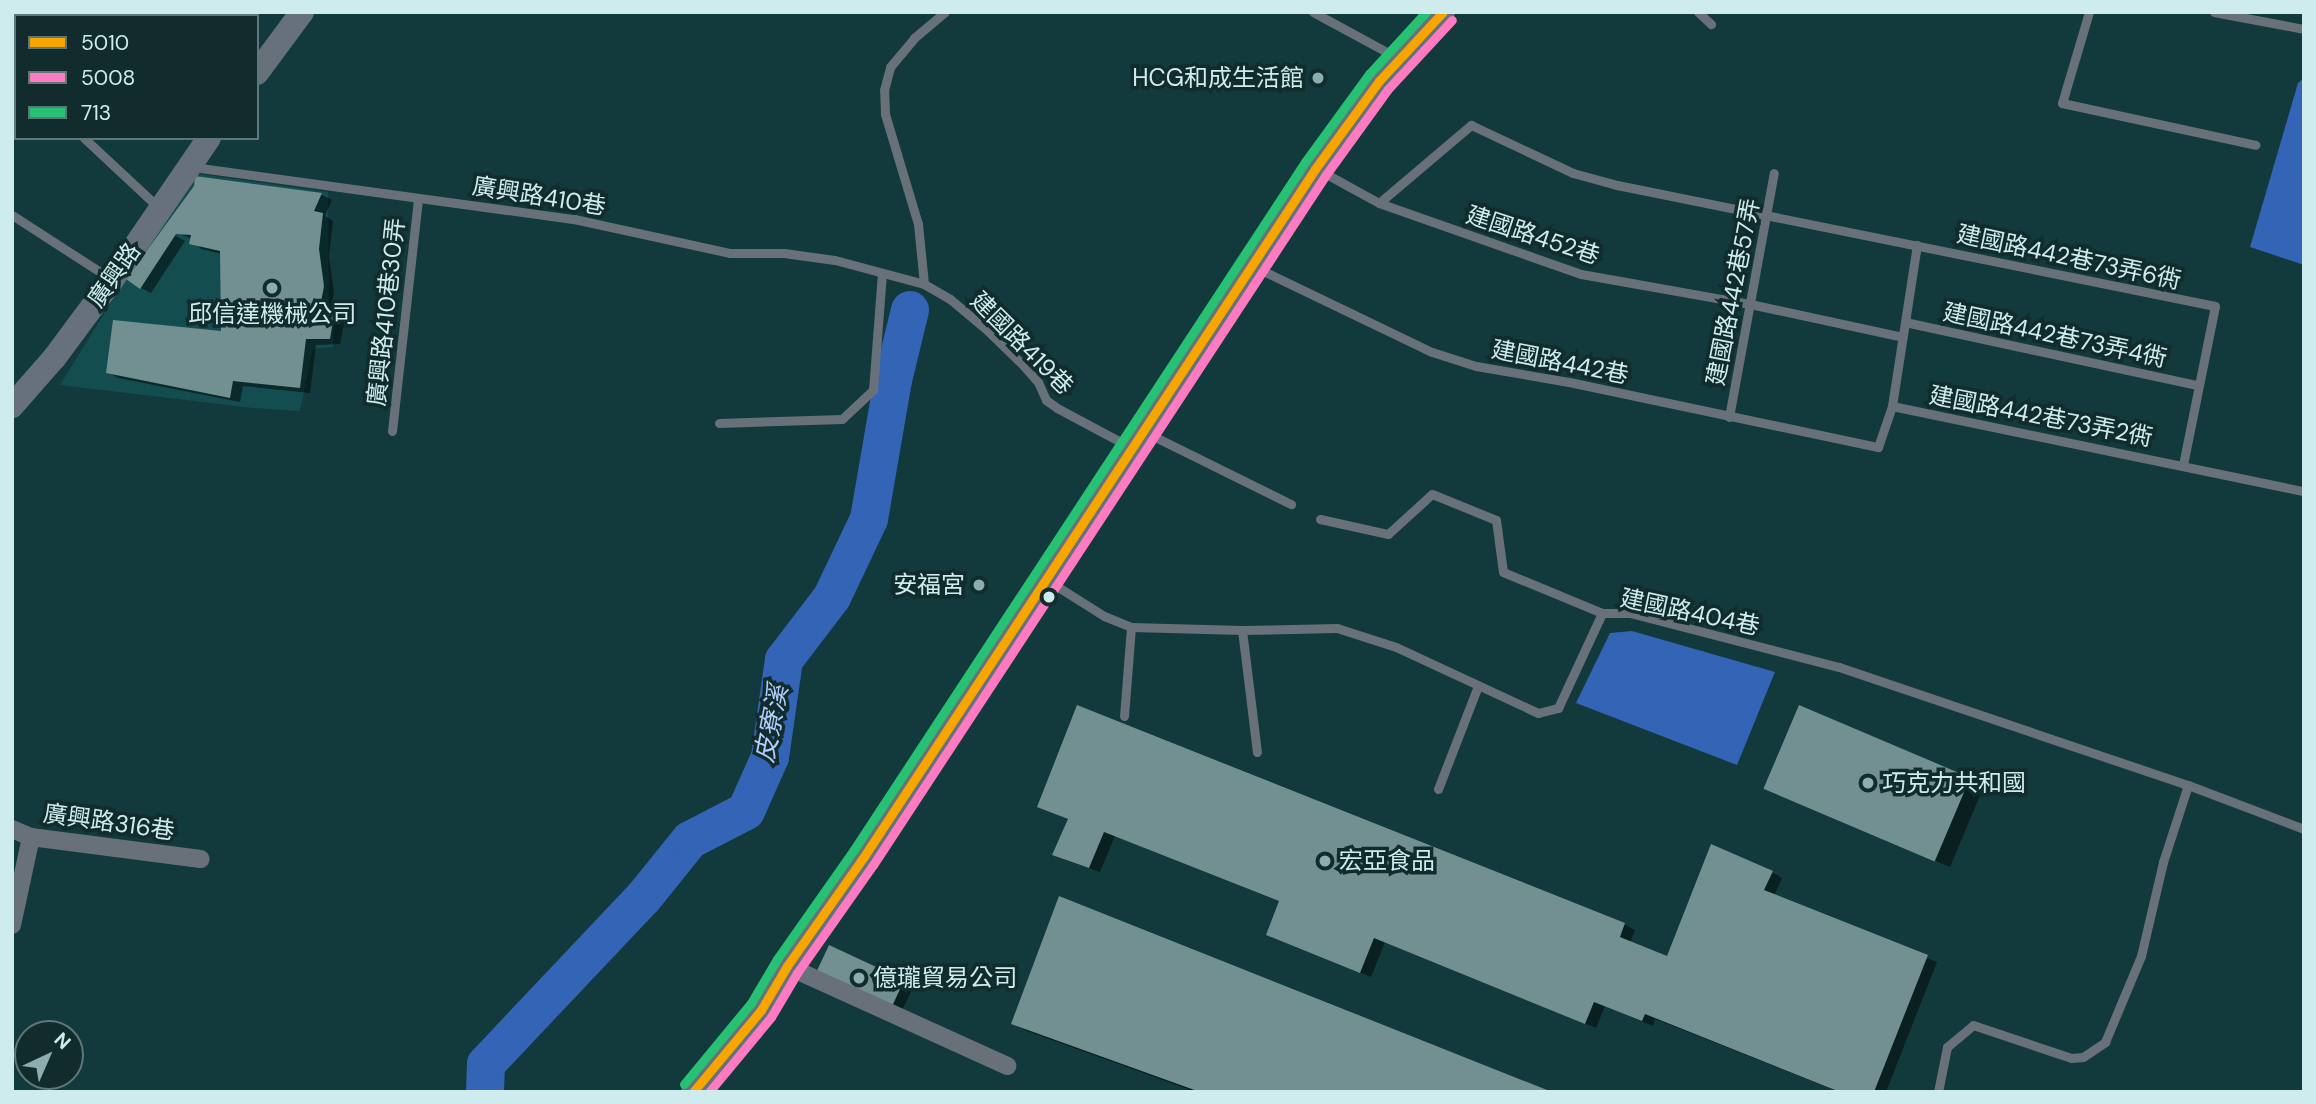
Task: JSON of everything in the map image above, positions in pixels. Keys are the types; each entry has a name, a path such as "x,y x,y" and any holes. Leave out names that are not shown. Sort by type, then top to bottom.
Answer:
{"street":[{"path":"259,70 302,12"},
{"path":"693,1092 761,1010 787,966 863,858 1315,169 1397,58 1443,12"},
{"name":"廣興路","path":"15,401 112,280 207,140"},
{"name":"廣興路316巷","path":"12,829 30,837 201,859"},
{"path":"12,925 30,837"},
{"path":"787,966 1007,1066"}],"lane":[{"path":"924,284 918,224 885,114 884,90 890,67 914,38 946,12"},
{"path":"1313,12 1397,58"},
{"path":"1699,12 1710,24"},
{"path":"2089,12 2062,103 2256,145"},
{"path":"2214,12 2304,29"},
{"name":"建國路442巷73弄6衖","path":"1379,203 1471,125 1573,173 1617,185 2215,306"},
{"path":"86,140 159,208"},
{"name":"廣興路410巷","path":"187,167 574,219 730,253 784,253 835,260 882,273"},
{"name":"建國路452巷","path":"1315,169 1379,203 1581,274 1750,304 1902,337"},
{"name":"建國路442巷57弄","path":"1729,417 1774,173"},
{"name":"廣興路410巷30弄","path":"392,431 418,198"},
{"path":"12,215 112,280"},
{"path":"1892,406 1917,245"},
{"name":"建國路442巷","path":"1251,265 1432,352 1465,363 1878,447 1892,406"},
{"path":"719,423 842,419 873,390 882,273"},
{"name":"建國路419巷","path":"882,273 924,284 950,299 1023,365 1038,382 1046,400 1056,408 1291,504"},
{"name":"建國路442巷73弄2衖","path":"2183,464 2215,306"},
{"name":"建國路442巷73弄4衖","path":"1905,322 2197,385"},
{"name":"建國路442巷73弄2衖","path":"1892,406 2304,491"},
{"path":"1320,519 1388,534 1432,494 1496,520 1503,572 1602,613"},
{"name":"建國路404巷","path":"1046,579 1104,616 1131,627 1242,630 1337,628 1395,647 1538,713 1558,708 1602,613 1630,613 1839,667 2188,785 2304,828"},
{"path":"1124,716 1131,627"},
{"path":"1242,630 1257,752"},
{"path":"1438,789 1478,686"},
{"path":"1938,1092 1947,1047 1973,1025 2071,1058 2083,1057 2105,1042 2141,956 2163,862 2188,785"}],"shaded area":[{"name":"邱信達機械公司","path":"191,173 328,192 329,310 335,314 333,347 313,349 300,411 60,385"}],"water":[{"path":"2304,78 2304,265 2250,247 2298,83"},
{"path":"1632,631 1775,672 1737,765 1576,703 1610,633"}],"building":[{"name":"邱信達機械公司","path":"195,176 322,193 314,211 323,213 319,249 324,286 319,313 334,315 330,339 306,339 300,388 233,381 230,398 106,373 113,320 221,331 220,251 189,244 191,235 176,234 140,289 126,279 194,186"},
{"name":"宏亞食品","path":"1077,705 1625,923 1620,937 1667,956 1711,844 1773,871 1764,890 1928,955 1874,1092 1840,1092 1645,1014 1642,1021 1594,1002 1585,1024 1374,938 1360,973 1266,935 1279,901 1104,832 1089,868 1052,855 1068,819 1037,807"},
{"name":"巧克力共和國","path":"1799,705 1970,778 1935,861 1763,789"},
{"path":"1059,896 1552,1092 1200,1092 1011,1024"},
{"name":"億瓏貿易公司","path":"829,945 904,980 890,1011 815,976"}],"waterway":[{"name":"皮寮溪","path":"485,1092 486,1064 644,897 690,840 746,811 770,757 784,660 832,597 869,519 893,380 910,310"}],"transit line":[{"name":"713","path":"684,1084 751,1003 777,959 853,851 1305,162 1369,74 1426,12"},
{"name":"5010","path":"693,1092 761,1010 787,966 863,858 1315,169 1379,81 1443,12"},
{"name":"5008","path":"709,1092 771,1017 797,973 873,865 1325,176 1388,89 1452,20"}],"place":[{"name":"HCG和成生活館","path":"1318,78"},
{"name":"邱信達機械公司","path":"272,288"},
{"name":"安福宮","path":"979,585"},
{"name":"巧克力共和國","path":"1868,783"},
{"name":"宏亞食品","path":"1325,861"},
{"name":"億瓏貿易公司","path":"859,978"}]}
